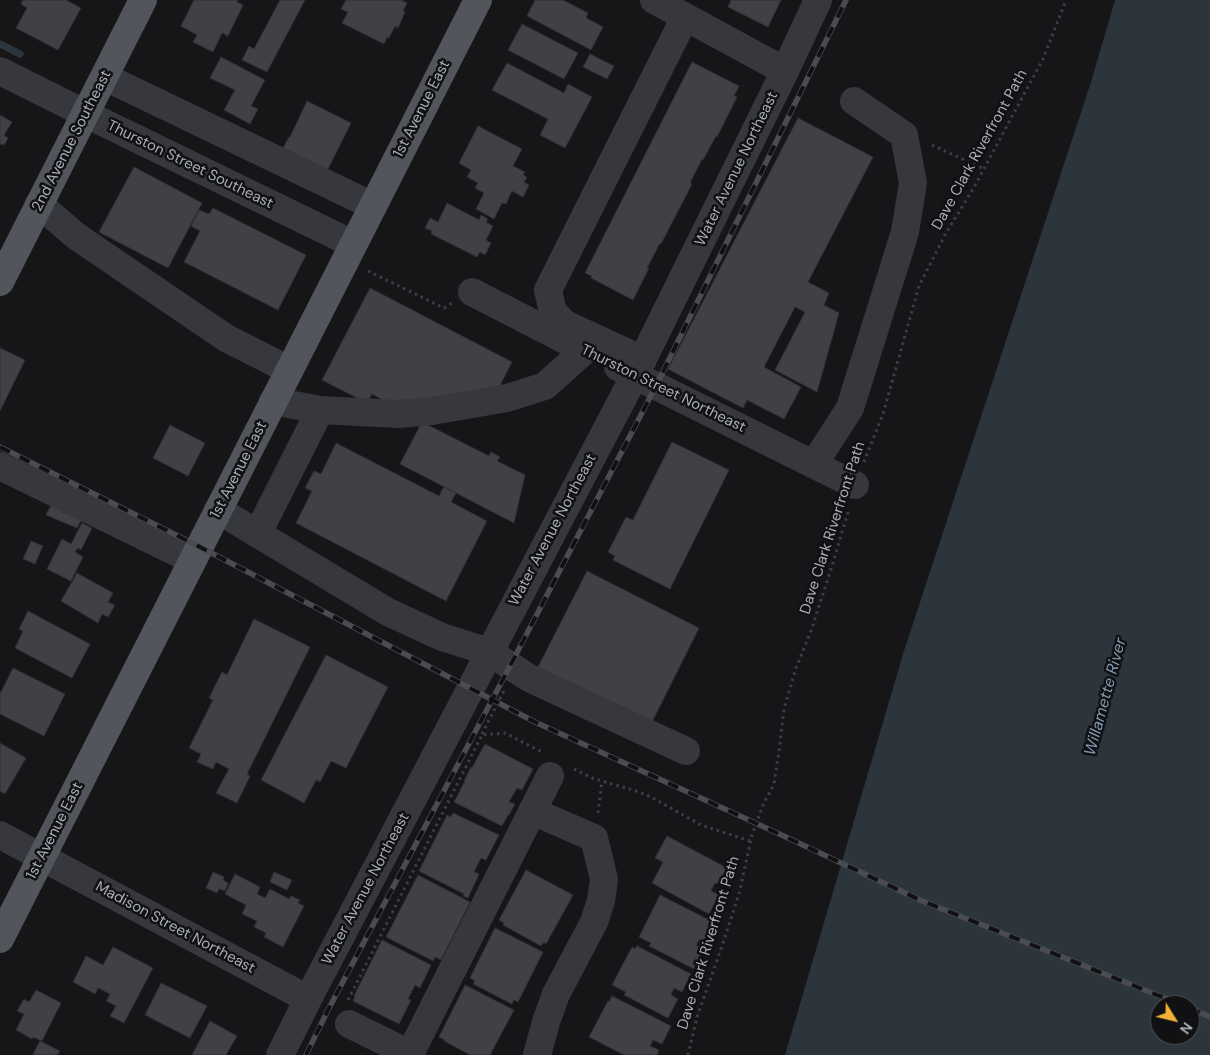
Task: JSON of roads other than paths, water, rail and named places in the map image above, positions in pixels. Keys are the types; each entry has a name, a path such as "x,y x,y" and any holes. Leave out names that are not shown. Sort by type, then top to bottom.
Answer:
{"main road":[{"name":"2nd Avenue Southeast","path":"0,282 144,0"},
{"name":"1st Avenue East","path":"0,939 478,0"}],"street":[{"path":"654,0 785,71"},
{"name":"Water Avenue Northeast","path":"280,1055 639,368 818,0"},
{"path":"639,368 565,324 553,312 548,290 685,17"},
{"name":"Thurston Street Southeast","path":"0,71 349,252"},
{"path":"105,77 373,206"},
{"path":"814,464 850,408 905,232 913,183 904,135 854,101"},
{"path":"40,204 76,236 226,338 289,370"},
{"name":"Thurston Street Northeast","path":"472,292 585,350 639,368 856,485"},
{"path":"273,401 320,410 398,414 432,411 507,398 545,386 585,350"},
{"path":"258,533 320,410"},
{"path":"0,466 192,560"},
{"path":"218,510 388,612 442,637 490,652 529,678 686,751"},
{"path":"349,1024 411,1055 550,776"},
{"path":"532,811 594,838 604,879 601,901 594,922 556,994 537,1055"},
{"name":"Madison Street Northeast","path":"0,835 308,999"}],"water":[{"name":"Willamette River","path":"1115,0 1210,0 1210,1055 785,1055 904,651 1091,82"}],"waterway":[{"path":"0,44 20,54"}],"railway":[{"path":"306,1055 656,386 846,0"},
{"path":"0,447 200,547 535,722 920,900 1157,995"},
{"path":"1200,1012 1210,1017"}]}
